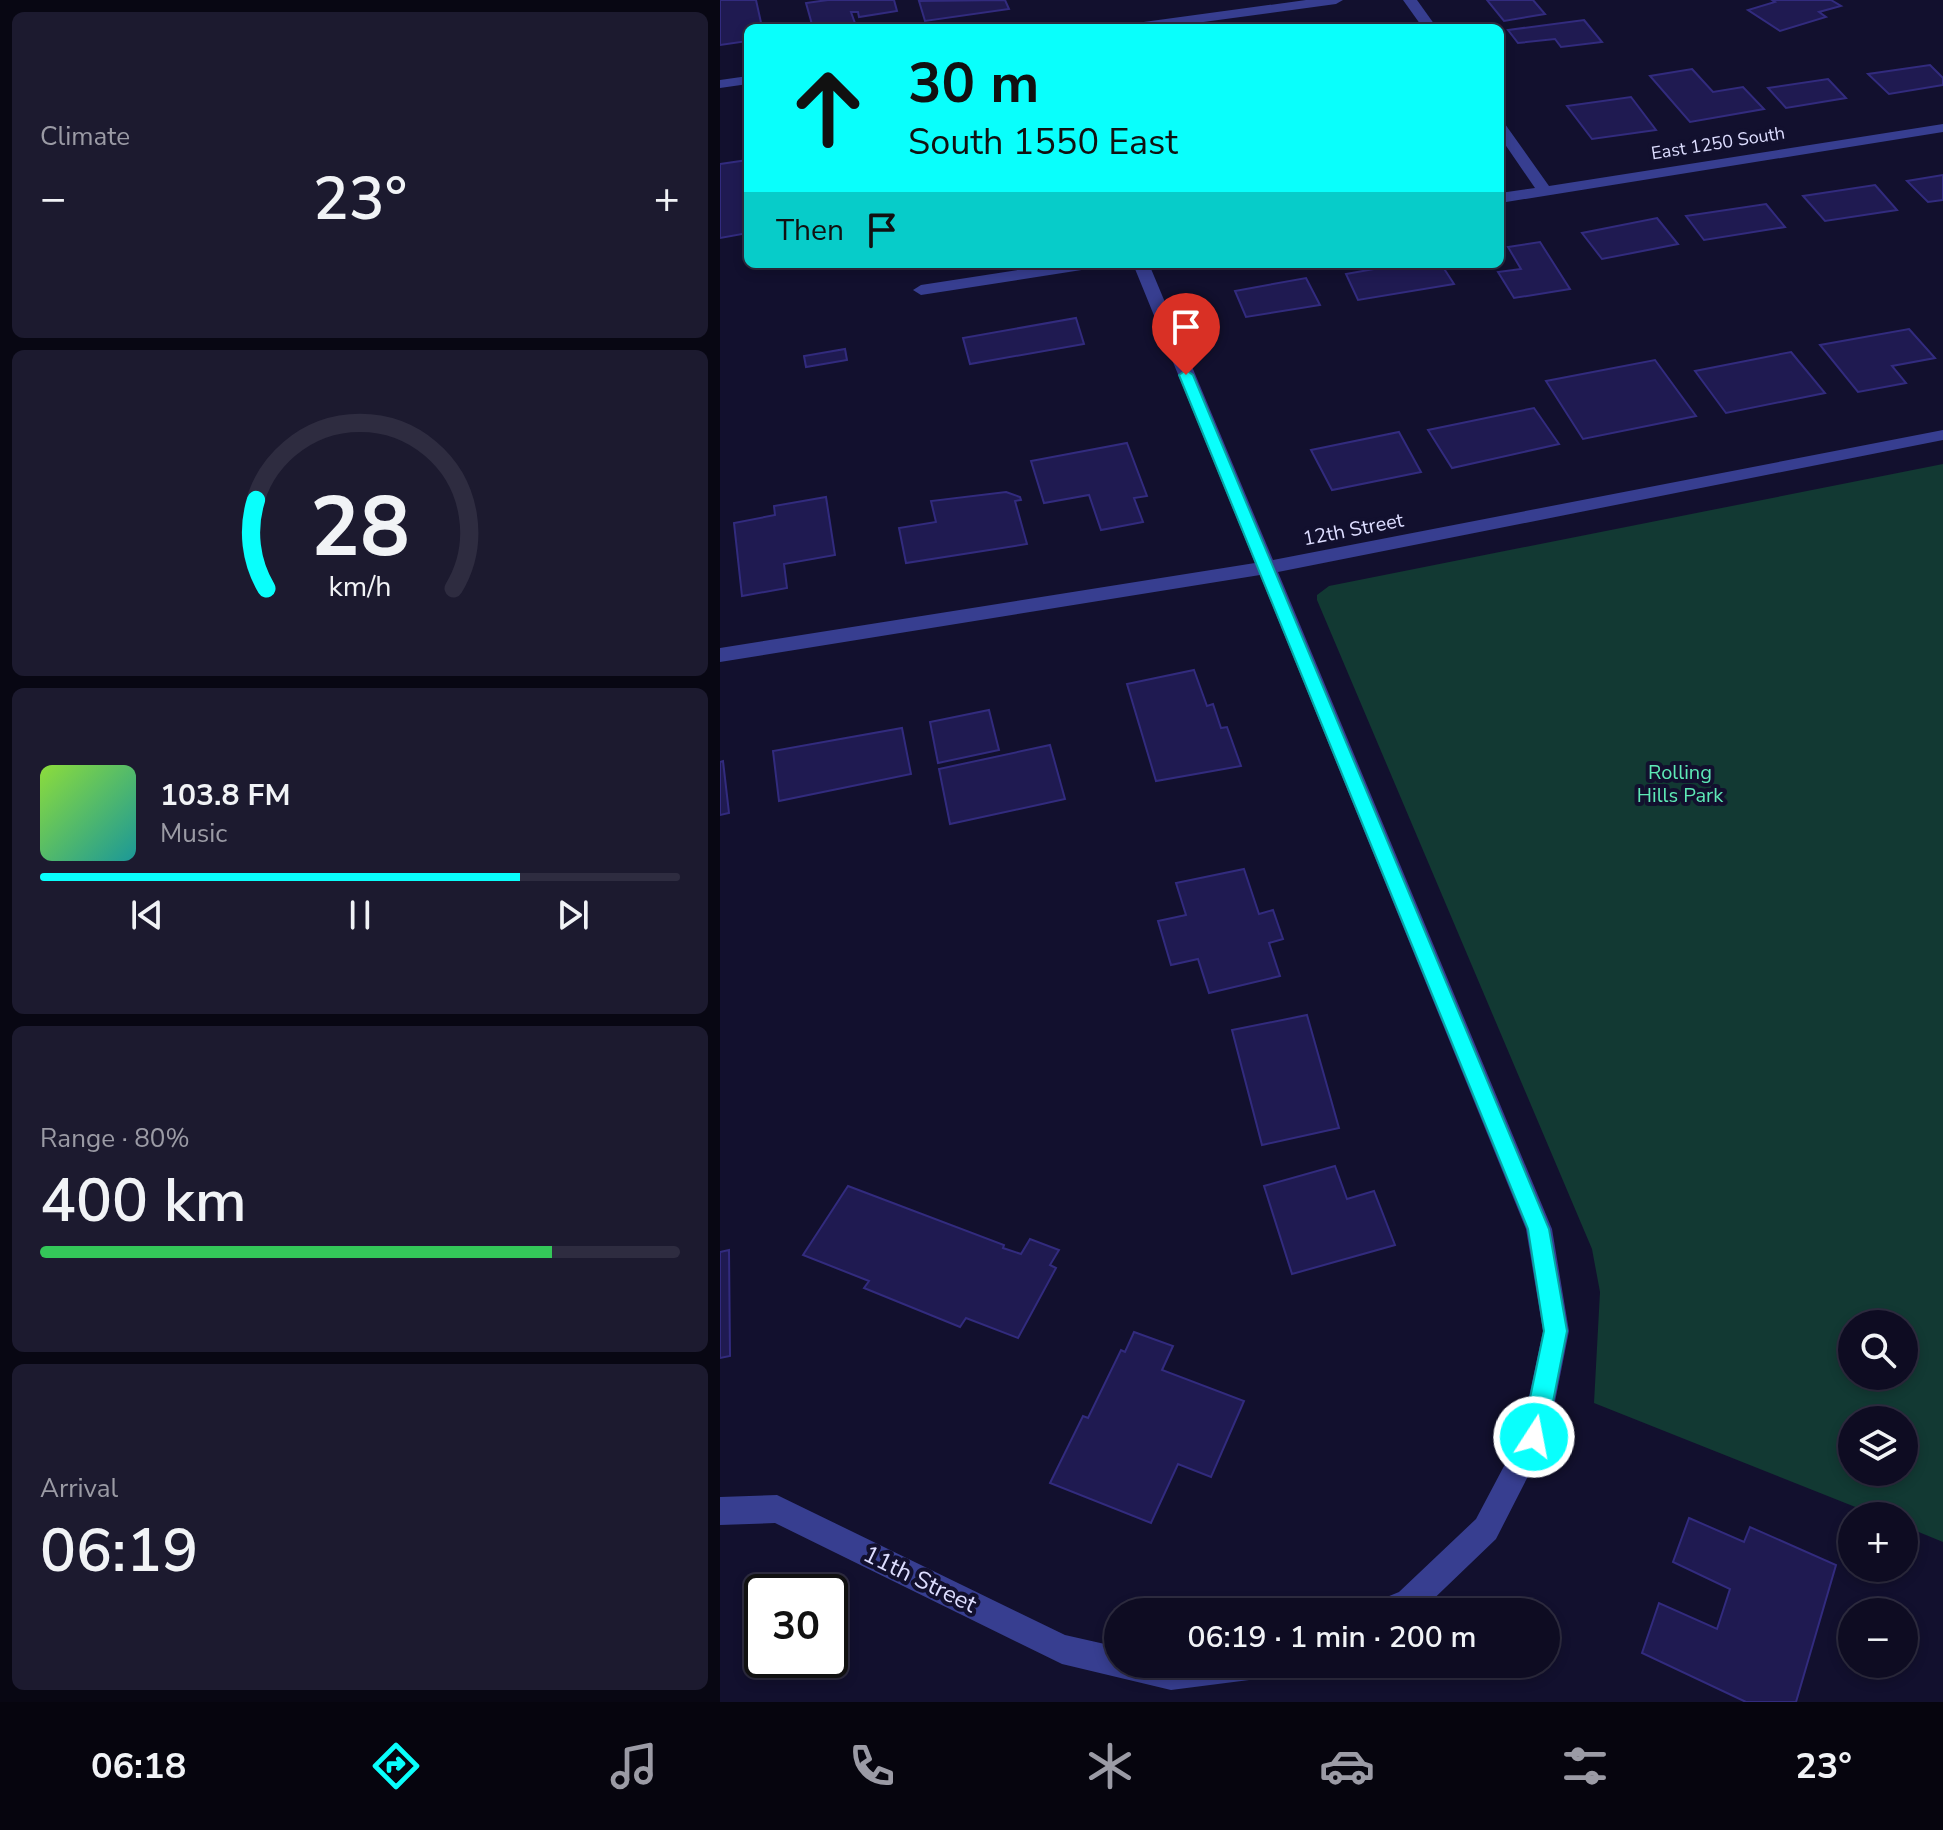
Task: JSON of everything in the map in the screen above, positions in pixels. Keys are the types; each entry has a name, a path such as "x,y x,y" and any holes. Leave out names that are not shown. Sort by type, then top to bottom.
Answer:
{"street":[{"path":"1159,24 1336,0"},
{"path":"1410,0 1427,24"},
{"path":"720,84 744,81"},
{"name":"East 1250 South","path":"1504,197 1943,128"},
{"path":"1504,133 1545,191"},
{"path":"921,290 1062,268"},
{"path":"1143,268 1539,1229 1556,1331 1534,1437 1486,1529 1413,1598"},
{"name":"12th Street","path":"720,655 1266,568 1943,435"},
{"name":"11th Street","path":"720,1511 777,1509 1062,1649 1104,1659"}],"green space":[{"name":"Rolling Hills Park","path":"1943,464 1943,1542 1918,1532 1918,1502 1843,1502 1594,1403 1600,1292 1592,1249 1317,595 1329,586"}],"building":[{"path":"720,0 756,0 761,24 744,24 744,42 720,45"},
{"path":"894,0 897,11 859,17 858,12 851,12 855,24 812,24 806,3"},
{"path":"1005,0 1009,9 925,21 919,1"},
{"path":"1487,0 1533,0 1545,14 1504,21"},
{"path":"1772,0 1831,0 1841,6 1819,12 1826,17 1780,31 1748,10 1775,2"},
{"path":"1584,20 1602,42 1561,47 1555,39 1518,43 1508,30"},
{"path":"1930,65 1943,78 1943,85 1889,94 1868,74"},
{"path":"1692,69 1713,92 1743,87 1764,109 1690,122 1650,76"},
{"path":"1828,79 1846,98 1786,108 1768,88"},
{"path":"1631,97 1656,130 1592,139 1567,106"},
{"path":"744,161 744,234 720,238 720,164"},
{"path":"1943,175 1943,200 1928,202 1907,181"},
{"path":"1875,185 1897,210 1825,221 1803,196"},
{"path":"1766,204 1785,227 1704,240 1686,216"},
{"path":"1657,218 1678,244 1602,259 1582,233"},
{"path":"1540,242 1570,289 1514,298 1498,272 1521,269 1508,247"},
{"path":"1380,268 1444,268 1454,284 1358,300 1346,274"},
{"path":"1306,278 1320,305 1246,317 1235,291"},
{"path":"1076,318 1084,344 970,364 963,338"},
{"path":"1909,329 1935,358 1892,366 1906,383 1858,392 1820,345"},
{"path":"845,349 847,360 806,367 804,356"},
{"path":"1791,352 1825,393 1726,413 1695,371"},
{"path":"1655,360 1696,416 1583,439 1546,381"},
{"path":"1534,408 1559,444 1452,468 1428,430"},
{"path":"1399,432 1421,472 1332,490 1311,450"},
{"path":"1127,443 1147,496 1134,498 1143,522 1101,530 1089,495 1044,503 1031,461"},
{"path":"1006,492 1020,497 1021,500 1015,501 1027,544 906,563 899,528 936,522 931,501"},
{"path":"826,497 835,555 784,564 787,588 742,596 734,523 775,515 774,506"},
{"path":"1194,670 1207,706 1213,704 1221,728 1227,727 1241,766 1156,781 1127,684"},
{"path":"989,710 999,750 938,763 930,722"},
{"path":"902,728 911,774 779,801 773,751"},
{"path":"1050,745 1065,799 950,824 939,769"},
{"path":"723,761 729,813 720,815 720,762"},
{"path":"1244,869 1259,914 1273,910 1283,939 1269,943 1280,976 1209,993 1198,959 1171,965 1158,921 1186,915 1176,883"},
{"path":"1307,1015 1339,1128 1262,1145 1232,1030"},
{"path":"1335,1166 1347,1199 1374,1191 1395,1245 1292,1274 1264,1186"},
{"path":"848,1186 1021,1254 1030,1239 1059,1250 1050,1265 1056,1268 1018,1338 966,1318 960,1327 864,1288 869,1281 803,1255"},
{"path":"729,1250 730,1356 720,1358 720,1252"},
{"path":"1134,1332 1173,1346 1162,1370 1244,1401 1211,1477 1178,1464 1151,1523 1050,1483 1083,1416 1088,1418 1121,1350 1125,1352"},
{"path":"1689,1518 1744,1542 1750,1527 1836,1565 1796,1702 1746,1702 1642,1653 1659,1603 1717,1629 1730,1589 1673,1562"}],"route":[{"path":"1186,375 1539,1229 1556,1331 1534,1437"}]}
